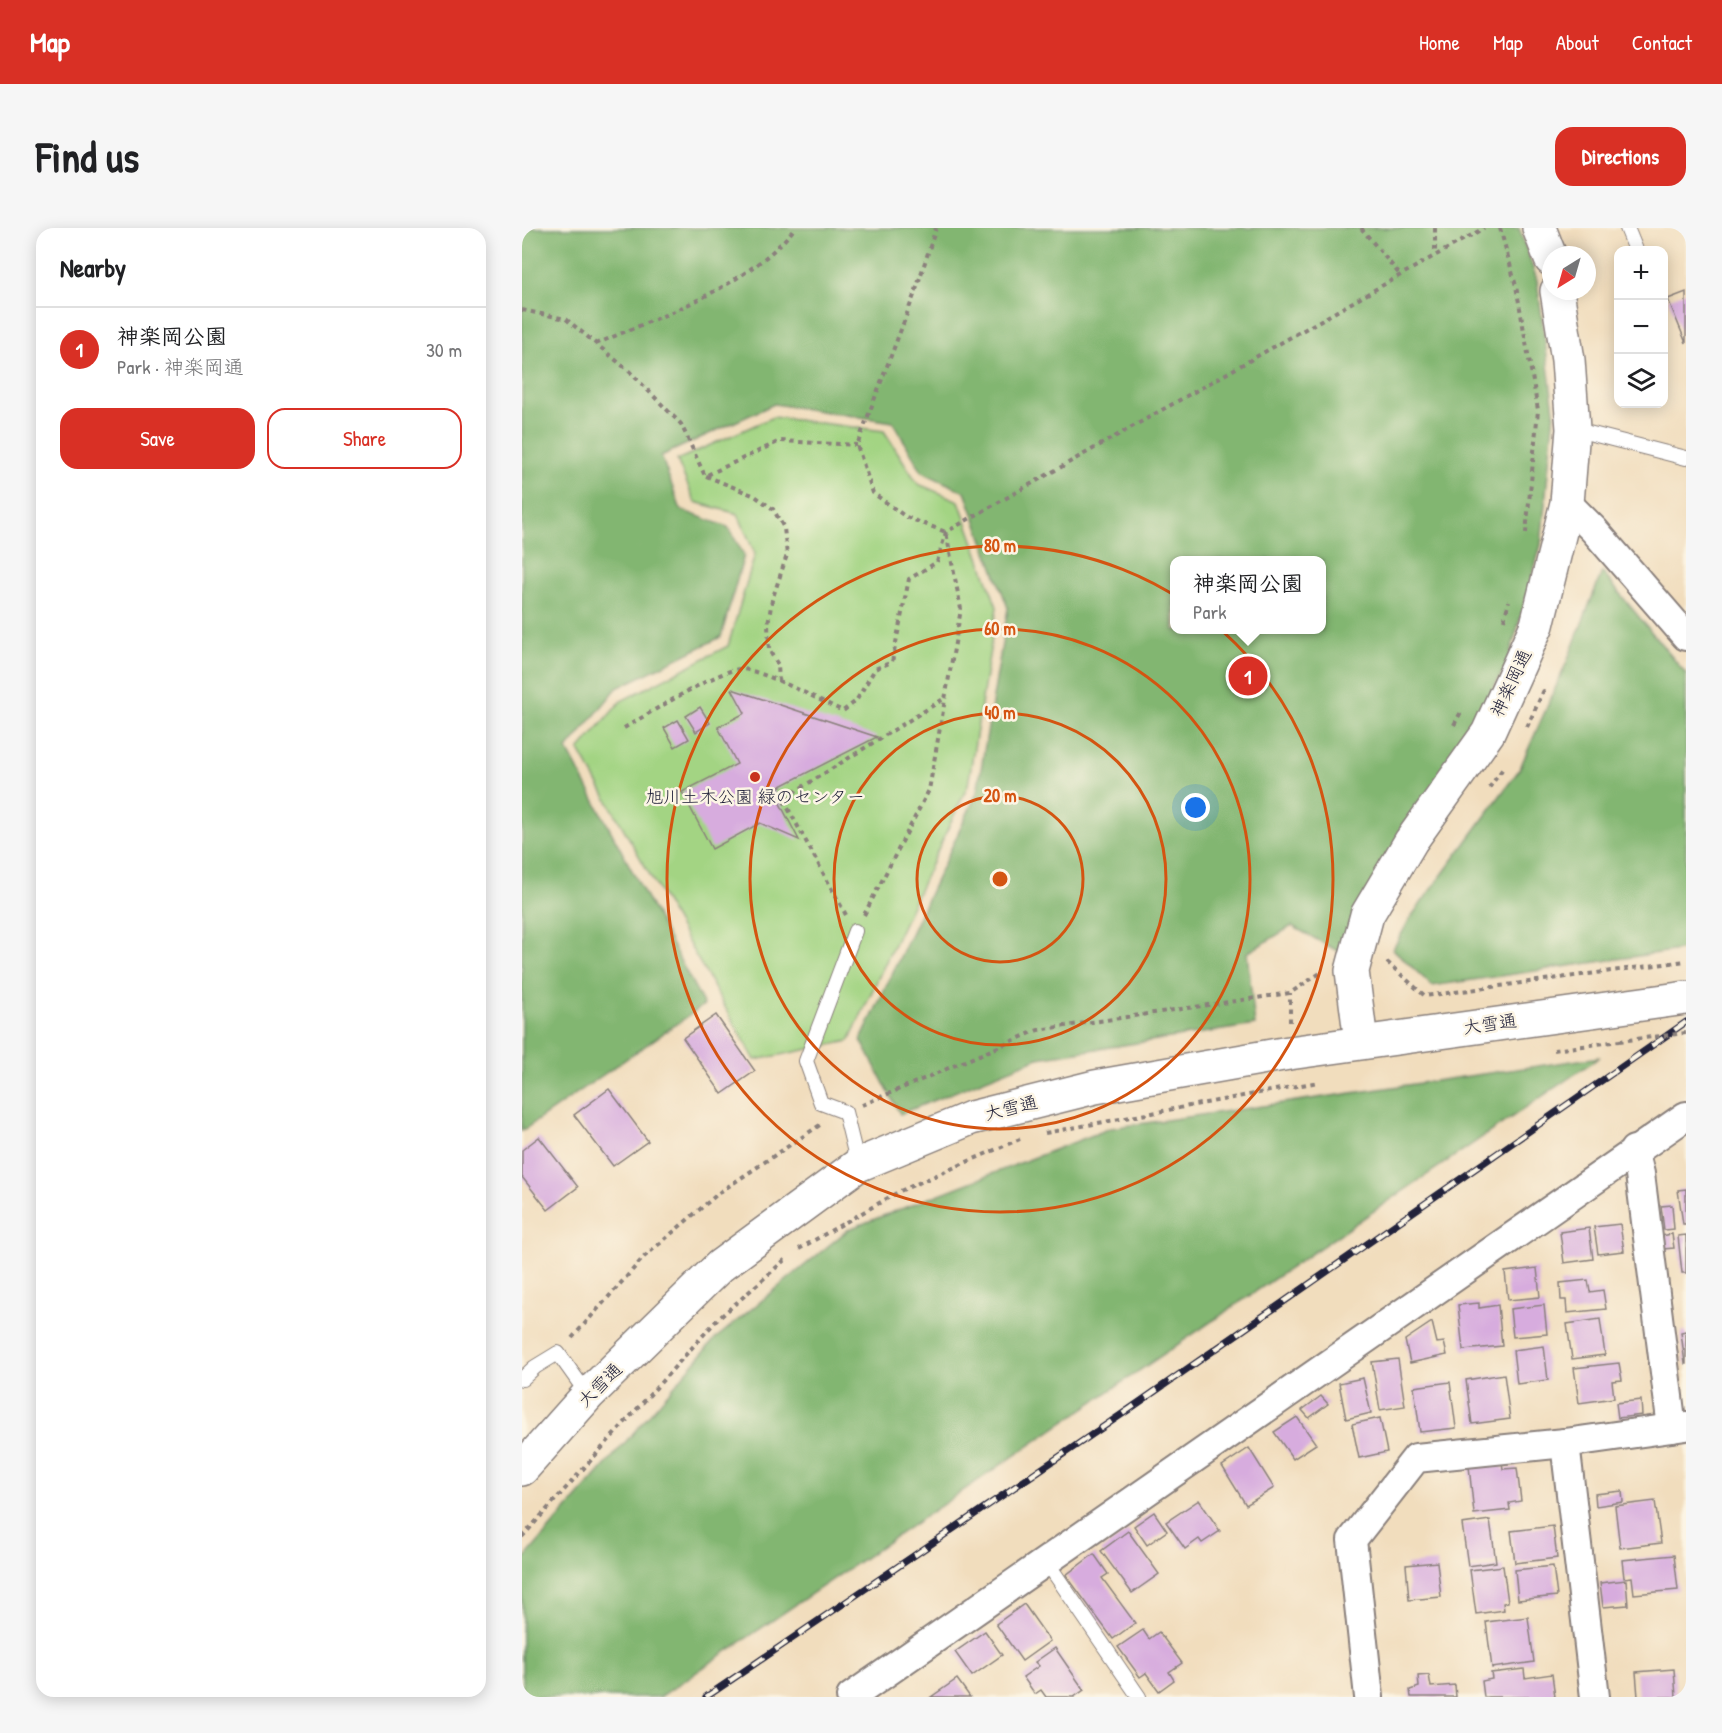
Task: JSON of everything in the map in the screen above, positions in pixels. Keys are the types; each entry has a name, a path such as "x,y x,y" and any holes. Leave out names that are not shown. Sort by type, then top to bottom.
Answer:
{"main road":[{"name":"神楽岡通","path":"1361,1042 1352,971 1367,915 1411,841 1488,733 1537,625 1567,503 1573,429 1568,360 1558,300"},
{"name":"大雪通","path":"522,1469 588,1395 720,1266 858,1165 971,1118 1095,1087 1289,1053 1686,998"}],"street":[{"path":"1567,503 1594,530 1686,636"},
{"path":"851,1697 1686,1116"},
{"path":"1370,1697 1352,1540 1416,1458 1565,1443 1679,1427 1640,1174 1634,1150"},
{"path":"1565,1443 1595,1697"}],"lane":[{"path":"1627,228 1634,246"},
{"path":"1573,429 1686,458"},
{"path":"855,931 806,1061 821,1103 845,1112 858,1165"},
{"path":"522,1379 535,1367 558,1353 588,1395"},
{"path":"1046,1561 1139,1697"}],"path":[{"path":"596,344 709,295 754,267 795,228"},
{"path":"936,228 916,290 857,445 873,494 906,517 946,532"},
{"path":"1361,228 1400,275"},
{"path":"1435,228 1435,255"},
{"path":"624,728 720,675 740,669 763,675 843,711 856,700 875,669 892,662 909,579 937,562 946,532 1484,228"},
{"path":"1500,228 1516,286 1538,410 1525,541"},
{"path":"522,310 566,319 629,371 681,424 705,476 755,496 773,509 784,528 787,555 772,600 768,624 769,650 778,665 779,683"},
{"path":"705,476 780,441 857,445"},
{"path":"855,931 929,790 961,609 946,532"},
{"path":"1504,620 1510,598"},
{"path":"855,931 783,799 945,697"},
{"path":"1450,732 1466,703"},
{"path":"1616,971 1686,961"},
{"path":"1290,993 1322,974 1324,963"},
{"path":"1549,1050 1686,1032"},
{"path":"1036,1135 1328,1081"},
{"path":"522,1537 716,1321 794,1251 900,1191 1024,1137"}],"green space":[{"path":"522,228 1519,228 1537,280 1554,411 1541,545 1507,665 1446,767 1343,954 1292,926 1247,953 1255,1025 1038,1058 900,1114 861,1040 977,793 1008,608 965,492 922,472 893,422 774,404 661,456 681,510 728,527 744,555 721,637 617,688 567,749 704,1005 522,1131"},
{"path":"773,417 884,431 918,484 959,501 997,607 968,785 849,1041 755,1060 579,750 621,701 728,646 755,554 738,514 695,502 677,460"},
{"path":"1602,572 1686,674 1686,949 1432,986 1393,949 1411,917 1519,770 1566,664"},
{"path":"1600,1057 660,1697 522,1697 522,1561 715,1339 849,1229 1111,1128"}],"building":[{"path":"1686,292 1686,343 1668,299"},
{"name":"旭川土木公園 緑のセンター","path":"732,689 877,737 773,790 799,840 760,823 712,849 682,792 737,764 718,727 745,713"},
{"path":"700,707 710,723 696,732 686,716"},
{"path":"678,720 689,739 675,747 664,728"},
{"path":"716,1015 755,1071 722,1094 683,1038"},
{"path":"609,1089 648,1141 613,1166 574,1115"},
{"path":"539,1137 578,1187 548,1210 522,1177 522,1150"},
{"path":"1686,1189 1686,1224 1683,1224 1678,1190"},
{"path":"1672,1205 1674,1229 1664,1230 1661,1206"},
{"path":"1620,1224 1624,1251 1598,1254 1594,1227"},
{"path":"1589,1228 1593,1259 1564,1263 1560,1232"},
{"path":"1672,1234 1674,1248 1663,1249 1661,1236"},
{"path":"1686,1235 1686,1273 1682,1273 1678,1236"},
{"path":"1537,1268 1540,1297 1508,1300 1505,1272"},
{"path":"1588,1280 1590,1292 1603,1290 1606,1309 1567,1313 1566,1300 1561,1300 1560,1283"},
{"path":"1479,1303 1479,1308 1498,1305 1502,1346 1463,1350 1458,1305"},
{"path":"1544,1305 1547,1334 1513,1337 1510,1309"},
{"path":"1600,1319 1605,1355 1572,1359 1567,1324"},
{"path":"1432,1322 1437,1343 1444,1342 1447,1355 1410,1363 1405,1340"},
{"path":"1686,1331 1686,1364 1685,1364 1681,1332"},
{"path":"1544,1346 1548,1380 1517,1384 1513,1350"},
{"path":"1398,1359 1405,1406 1380,1410 1372,1362"},
{"path":"1619,1363 1622,1380 1612,1381 1614,1398 1579,1403 1574,1368"},
{"path":"1504,1374 1510,1419 1472,1424 1466,1380"},
{"path":"1363,1378 1371,1413 1346,1419 1339,1383"},
{"path":"1450,1382 1456,1428 1420,1432 1414,1387"},
{"path":"1321,1396 1328,1404 1309,1418 1302,1410"},
{"path":"1641,1400 1642,1415 1618,1418 1616,1403"},
{"path":"1297,1417 1316,1444 1293,1459 1274,1432"},
{"path":"1380,1418 1387,1452 1359,1458 1352,1424"},
{"path":"1249,1448 1274,1488 1246,1505 1222,1466"},
{"path":"1502,1462 1503,1469 1517,1468 1521,1501 1509,1503 1510,1510 1474,1514 1469,1466"},
{"path":"1622,1491 1623,1502 1596,1506 1595,1494"},
{"path":"1199,1500 1220,1531 1202,1543 1199,1539 1185,1549 1166,1522"},
{"path":"1655,1501 1661,1543 1620,1548 1615,1506"},
{"path":"1154,1512 1167,1531 1147,1545 1134,1526"},
{"path":"1490,1520 1496,1562 1468,1566 1462,1524"},
{"path":"1553,1526 1557,1558 1515,1563 1511,1531"},
{"path":"1128,1531 1159,1574 1132,1593 1101,1551"},
{"path":"1094,1554 1108,1574 1102,1578 1135,1623 1113,1639 1066,1575"},
{"path":"1674,1555 1678,1590 1634,1594 1632,1577 1624,1578 1622,1560"},
{"path":"1437,1562 1441,1597 1409,1600 1406,1565"},
{"path":"1503,1566 1508,1602 1503,1603 1504,1610 1476,1614 1470,1570"},
{"path":"1553,1566 1557,1596 1518,1600 1515,1570"},
{"path":"1626,1580 1628,1605 1603,1607 1600,1583"},
{"path":"1024,1604 1050,1641 1022,1661 996,1624"},
{"path":"1528,1617 1534,1662 1492,1668 1486,1622"},
{"path":"1143,1630 1149,1639 1159,1632 1182,1663 1169,1672 1174,1680 1159,1691 1146,1673 1140,1677 1118,1647"},
{"path":"985,1631 1002,1655 972,1676 955,1652"},
{"path":"1055,1648 1084,1690 1074,1697 1046,1697 1041,1690 1035,1694 1023,1677 1039,1666 1035,1662"},
{"path":"1524,1669 1525,1678 1552,1674 1555,1697 1484,1697 1482,1681 1492,1679 1491,1673"},
{"path":"1674,1669 1676,1697 1638,1697 1636,1672"},
{"path":"1429,1675 1431,1687 1455,1685 1456,1697 1411,1697 1410,1690 1419,1687 1418,1676"},
{"path":"957,1679 970,1697 931,1697"}],"railway":[{"path":"706,1697 1131,1408 1686,1022"}],"place":[{"name":"神楽岡公園","path":"1248,676"},
{"name":"旭川土木公園 緑のセンター","path":"755,777"}]}
